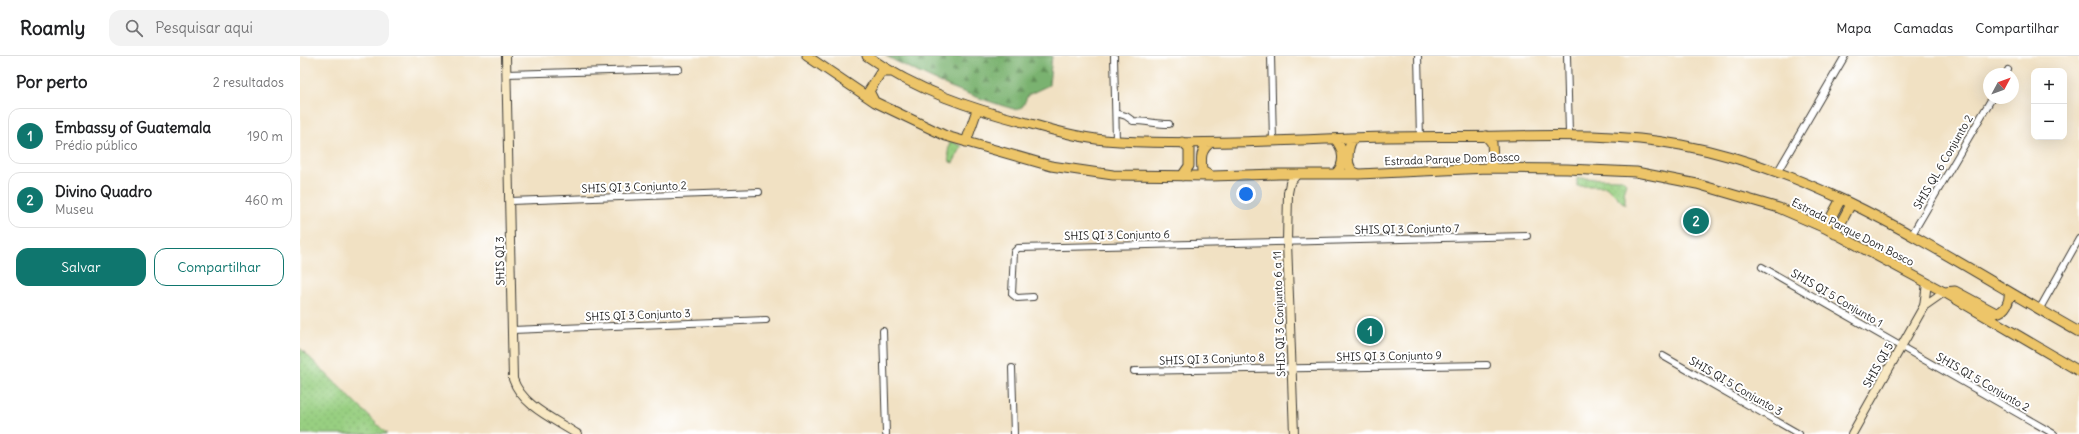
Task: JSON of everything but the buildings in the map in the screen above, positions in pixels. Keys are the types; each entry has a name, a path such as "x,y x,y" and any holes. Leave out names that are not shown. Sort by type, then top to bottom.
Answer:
{"main road":[{"name":"Estrada Parque Dom Bosco","path":"807,56 875,102 946,136 1051,166 1113,175 1212,176 1359,174 1502,168 1636,172 1664,176 1735,194 1790,212 1825,228 1944,292 2079,371"},
{"name":"Estrada Parque Dom Bosco","path":"866,56 889,72 930,93 977,110 1062,133 1116,141 1210,142 1569,134 1681,145 1778,171 1841,199 1911,236 2079,332"},
{"path":"875,102 869,91 880,72 889,72"},
{"path":"966,142 977,110"},
{"path":"1486,136 1492,144 1493,160 1487,168"},
{"path":"1502,136 1498,142 1500,164 1502,168"},
{"path":"1354,138 1349,145 1349,165 1353,171 1359,174"},
{"path":"1335,139 1342,149 1341,166 1335,174"},
{"path":"1182,142 1189,149 1190,166 1182,176"},
{"path":"1210,142 1201,152 1201,155 1202,171 1207,175 1212,176"},
{"path":"1825,228 1841,199"},
{"path":"1835,234 1851,204"},
{"path":"1944,292 1955,291 1996,313 2003,311 2007,303 2009,292"}],"street":[{"name":"SHIS QI 3","path":"506,56 510,201 512,370 516,389 523,398 577,434"},
{"path":"1114,56 1116,141"},
{"path":"1271,56 1273,141"},
{"path":"1418,56 1420,138"},
{"path":"1567,56 1569,134"},
{"path":"1778,171 1845,56"},
{"path":"506,74 679,69"},
{"name":"SHIS QL 6 Conjunto 2","path":"1911,236 1988,104"},
{"path":"1116,112 1133,121 1145,121 1151,124 1170,124"},
{"name":"SHIS QI 3 Conjunto 6 a 11","path":"1279,174 1288,193"},
{"name":"SHIS QI 3 Conjunto 6 a 11","path":"1294,434 1287,242 1288,193 1290,183 1297,174"},
{"name":"SHIS QI 3 Conjunto 2","path":"510,201 759,192"},
{"name":"SHIS QI 3 Conjunto 7","path":"1287,242 1527,236"},
{"path":"2039,310 2079,239"},
{"name":"SHIS QI 3 Conjunto 6","path":"1033,297 1017,298 1012,294 1014,252 1018,248 1287,242"},
{"name":"SHIS QI 5 Conjunto 1","path":"1762,267 1901,347"},
{"name":"SHIS QI 5","path":"1852,434 1924,306 1927,283"},
{"name":"SHIS QI 5","path":"1924,306 1944,292"},
{"name":"SHIS QI 3 Conjunto 3","path":"512,330 766,320"},
{"path":"884,332 886,434"},
{"name":"SHIS QI 5 Conjunto 2","path":"1901,347 2054,434"},
{"name":"SHIS QI 5 Conjunto 3","path":"1663,356 1800,434"},
{"name":"SHIS QI 3 Conjunto 9","path":"1292,367 1487,365"},
{"name":"SHIS QI 3 Conjunto 8","path":"1134,371 1292,367"},
{"path":"1012,368 1014,434"}],"green space":[{"path":"886,56 1052,56 1049,85 1028,95 1023,106 1017,110 950,87"},
{"path":"950,141 962,146 953,163 950,162 948,152"},
{"path":"1577,178 1622,179 1626,183 1623,192 1625,195 1625,205 1606,186 1577,186"},
{"path":"300,348 387,434 300,434"}],"place":[{"name":"Divino Quadro","path":"1696,221"},
{"name":"Embassy of Guatemala","path":"1370,331"}]}
